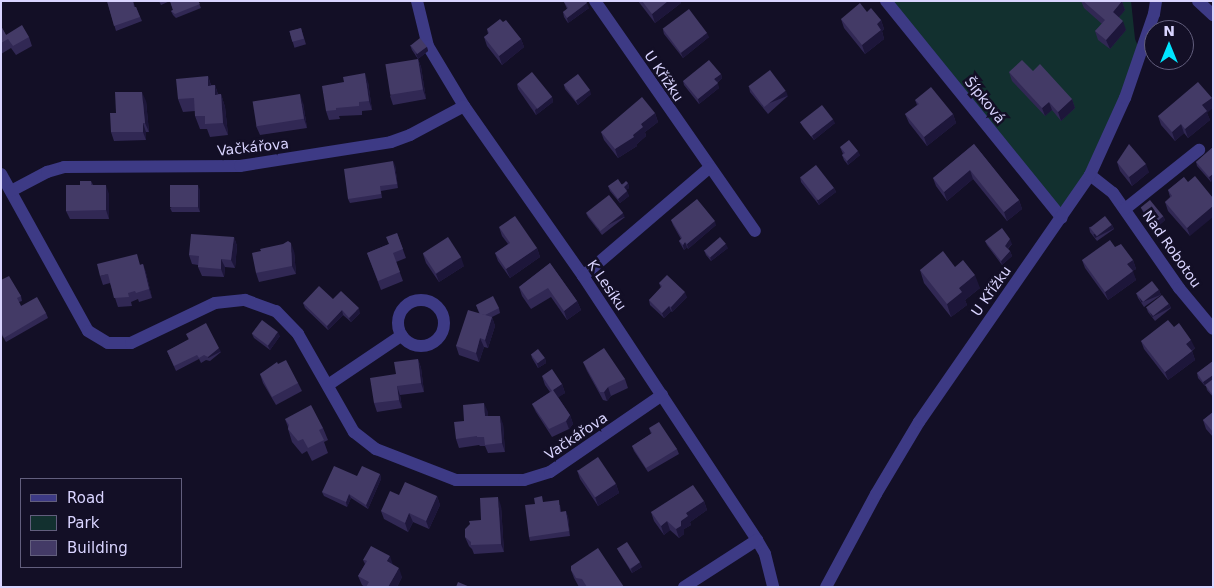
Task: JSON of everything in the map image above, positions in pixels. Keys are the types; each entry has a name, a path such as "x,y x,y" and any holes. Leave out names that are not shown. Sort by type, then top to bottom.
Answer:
{"street":[{"name":"K Lesíku","path":"417,1 428,46 464,106 583,276 757,540 764,554 773,587"},
{"name":"U Křížku","path":"595,1 709,168 755,231"},
{"name":"Šípková","path":"886,1 1062,218"},
{"name":"U Křížku","path":"826,587 911,435 1090,176 1125,98 1149,30 1156,1"},
{"path":"1198,1 1213,15"},
{"name":"Vačkářova","path":"11,191 46,172 64,167 240,166 391,142 410,135 464,106"},
{"name":"Nad Robotou","path":"1125,209 1199,150"},
{"path":"583,276 709,168"},
{"name":"Vačkářova","path":"1,174 88,331 108,343 131,343 215,303 245,300 276,311 298,334 354,432 376,449 456,480 524,480 550,472 662,395"},
{"name":"Nad Robotou","path":"1090,176 1113,193 1179,288 1213,330"},
{"path":"328,385 402,335"},
{"path":"684,587 757,540"}],"green space":[{"path":"886,1 1131,1 1135,39 1141,54 1125,98 1062,218"}],"building":[{"path":"107,1 133,1 140,17 114,26"},
{"path":"170,1 198,1 200,4 175,14 171,11 173,10"},
{"path":"586,1 587,3 567,18 563,12 568,8 564,2"},
{"path":"642,1 668,1 652,14"},
{"path":"1083,1 1122,1 1113,12 1123,21 1106,40 1095,31 1105,20"},
{"path":"860,3 867,12 871,8 881,20 877,24 881,30 862,45 841,19"},
{"path":"689,9 707,33 681,53 663,29"},
{"path":"500,19 503,22 506,20 521,39 499,56 484,37 489,33 487,29"},
{"path":"22,25 29,37 13,46 8,39 1,43 1,26 6,35"},
{"path":"301,28 304,39 292,42 289,31"},
{"path":"420,38 427,47 417,54 411,45"},
{"path":"418,59 423,90 390,95 385,64"},
{"path":"709,60 721,74 714,79 718,83 698,99 683,81"},
{"path":"1022,60 1033,71 1040,64 1072,99 1058,112 1049,102 1042,108 1009,72"},
{"path":"770,70 786,91 764,107 748,86"},
{"path":"532,72 552,97 537,109 517,84"},
{"path":"365,73 369,101 359,102 359,106 326,111 322,86 344,82 343,77"},
{"path":"578,74 590,90 576,101 564,85"},
{"path":"208,76 208,86 215,85 215,95 221,94 223,123 205,124 205,116 195,116 194,98 178,99 176,79"},
{"path":"1198,82 1212,98 1202,105 1207,111 1185,129 1181,124 1172,132 1158,116"},
{"path":"931,87 953,114 924,137 905,114 919,104 915,100"},
{"path":"115,92 142,92 145,123 143,123 143,132 111,132 110,113 116,113"},
{"path":"300,94 304,119 257,126 253,102"},
{"path":"642,97 655,113 641,124 643,127 633,135 634,137 615,149 601,132"},
{"path":"822,105 833,119 811,136 800,122"},
{"path":"849,140 858,151 847,161 842,155 845,153 840,147"},
{"path":"974,144 1019,200 1004,212 970,170 944,192 933,178"},
{"path":"1129,144 1146,164 1129,177 1117,162"},
{"path":"1213,147 1213,174 1209,177 1196,162"},
{"path":"393,161 397,184 380,186 381,194 348,199 344,169"},
{"path":"816,165 834,188 818,200 800,177"},
{"path":"1195,176 1213,198 1213,206 1187,228 1165,202 1172,196 1168,190 1184,177 1188,182"},
{"path":"618,179 622,185 626,181 628,183 624,187 627,191 618,199 608,186"},
{"path":"80,181 91,181 91,185 106,185 106,210 66,211 66,185 80,185"},
{"path":"170,185 198,185 198,207 170,207"},
{"path":"609,195 623,213 600,231 586,213"},
{"path":"697,199 715,221 687,244 685,242 683,245 679,241 682,238 671,220"},
{"path":"1150,200 1163,216 1154,224 1141,208"},
{"path":"515,216 537,248 506,269 495,253 510,243 499,227"},
{"path":"1105,216 1112,225 1097,236 1090,228"},
{"path":"1002,228 1010,239 1005,246 1010,251 1001,261 985,241"},
{"path":"397,233 403,249 393,253 400,272 378,281 367,253 389,244 386,237"},
{"path":"191,234 234,237 231,260 221,259 221,269 198,267 199,256 189,255"},
{"path":"448,237 461,257 436,273 423,253"},
{"path":"720,237 726,244 710,258 704,251"},
{"path":"1110,240 1115,247 1121,244 1133,260 1127,264 1133,271 1105,292 1082,260"},
{"path":"288,241 291,243 292,266 256,273 252,253"},
{"path":"943,251 955,267 963,260 975,275 959,288 962,292 947,304 920,270"},
{"path":"137,254 140,265 143,264 149,289 128,293 129,297 114,298 108,274 100,276 97,264"},
{"path":"550,263 577,301 564,311 548,288 528,300 519,287"},
{"path":"667,275 685,292 671,307 669,306 662,313 649,300 662,286 659,283"},
{"path":"9,276 21,296 17,298 21,306 37,297 46,313 4,338 1,332 1,280"},
{"path":"1152,281 1159,290 1143,302 1136,293"},
{"path":"319,286 333,299 341,291 359,308 349,318 342,310 327,326 303,303"},
{"path":"1162,295 1169,304 1153,316 1146,307"},
{"path":"493,296 499,308 485,315 480,314 476,305"},
{"path":"468,310 492,317 485,340 480,338 476,353 456,346"},
{"path":"262,320 278,332 268,346 252,334"},
{"path":"1168,320 1174,327 1179,323 1191,340 1186,344 1192,351 1165,372 1141,341"},
{"path":"206,323 219,348 208,357 204,355 199,358 197,355 174,366 167,351 189,339 186,334"},
{"path":"604,348 625,379 608,387 604,392 600,392 583,362"},
{"path":"538,349 545,358 538,363 531,355"},
{"path":"418,359 421,383 397,386 399,400 374,403 370,378 396,374 394,362"},
{"path":"286,360 298,383 272,397 260,374 277,362 278,364"},
{"path":"1213,361 1213,375 1203,382 1197,373"},
{"path":"552,369 562,384 553,390 570,415 566,421 549,429 532,404 552,391 542,376"},
{"path":"1213,379 1213,394 1212,394 1205,385"},
{"path":"484,403 485,416 500,416 502,443 485,445 484,437 477,436 456,439 454,422 464,421 463,405"},
{"path":"311,405 323,428 319,430 324,440 308,448 303,439 298,441 288,429 289,425 285,419"},
{"path":"1213,412 1213,432 1203,420"},
{"path":"659,422 677,449 646,468 632,446 652,433 649,428"},
{"path":"598,457 616,484 595,498 577,471"},
{"path":"334,466 357,476 362,466 380,474 366,505 349,494 346,502 322,492"},
{"path":"405,482 437,496 426,521 409,513 405,523 381,511 390,491 399,495"},
{"path":"693,485 704,501 686,513 688,516 681,521 681,526 676,529 667,521 661,526 651,512"},
{"path":"542,496 543,502 559,500 560,512 566,511 569,531 529,537 525,505 535,504 534,498"},
{"path":"498,497 501,544 471,545 471,542 465,537 465,529 470,524 469,521 481,520 480,498"},
{"path":"627,542 640,562 630,569 617,549"},
{"path":"371,546 390,556 387,561 399,568 388,587 366,587 369,582 358,576 367,561 363,560"},
{"path":"598,548 624,587 587,587 582,579 576,578 571,570 571,566"},
{"path":"458,582 470,587 456,587"}]}
